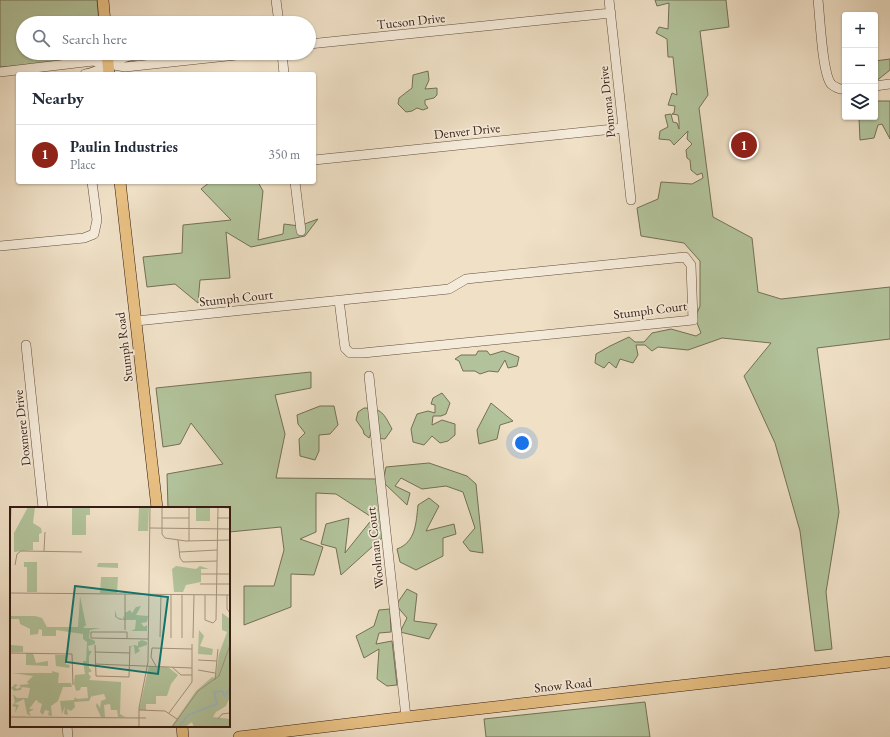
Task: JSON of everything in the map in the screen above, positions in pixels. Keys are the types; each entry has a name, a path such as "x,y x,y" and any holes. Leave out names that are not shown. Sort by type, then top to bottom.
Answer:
{"main road":[{"path":"104,0 105,16"},
{"name":"Stumph Road","path":"120,184 157,507"},
{"name":"Snow Road","path":"240,737 890,662"},
{"path":"182,727 183,737"}],"street":[{"path":"276,0 278,16"},
{"name":"Pomona Drive","path":"610,0 631,200"},
{"path":"818,0 826,72 831,84 842,90"},
{"name":"Tucson Drive","path":"316,43 611,13"},
{"path":"96,72 118,60"},
{"path":"0,72 29,72 93,62 125,67 190,60"},
{"path":"283,60 284,72"},
{"path":"878,86 890,84"},
{"name":"Denver Drive","path":"316,160 623,128"},
{"path":"0,246 84,238 94,234 97,220 92,184"},
{"path":"295,184 301,231"},
{"name":"Stumph Court","path":"136,321 449,288 466,279 685,257 691,265 693,320 369,353 350,353 345,348 339,300"},
{"name":"Doxmere Drive","path":"26,345 43,507"},
{"name":"Woolman Court","path":"369,376 406,717"},
{"path":"67,727 68,737"}],"green space":[{"path":"0,0 97,0 98,16 16,16 16,60 69,60 0,67"},
{"path":"655,0 726,0 729,27 700,31 708,95 699,108 713,217 752,238 758,292 781,299 890,287 890,339 817,348 839,512 826,592 832,649 815,651 800,531 775,443 744,376 771,343 722,338 688,350 658,347 652,351 645,345 636,345 638,355 633,363 620,359 616,368 609,362 604,368 595,363 596,354 629,337 635,342 644,342 652,333 671,329 696,336 701,333 695,318 700,306 700,261 684,243 641,236 637,208 658,199 661,182 692,184 703,178 702,173 697,175 691,170 690,160 687,158 686,150 692,144 687,139 688,131 674,145 670,140 659,139 660,131 668,127 665,115 671,114 673,122 677,123 679,129 679,122 678,115 672,114 674,113 675,106 668,105 672,93 677,95 673,57 668,57 667,39 656,33 659,27 668,29 669,3 657,6"},
{"path":"890,59 890,70 878,80 878,61"},
{"path":"428,71 429,80 425,89 437,88 437,95 434,98 425,100 425,104 428,108 423,110 417,108 406,112 398,104 399,98 412,88 413,75"},
{"path":"878,101 890,101 890,139 882,124 878,125 874,138 860,140 859,120 878,120"},
{"path":"207,184 259,184 263,191 258,240 283,234 284,224 299,226 318,219 305,236 251,247 226,232 230,278 200,280 198,303 175,284 147,287 143,257 182,253 183,225 231,220 201,189"},
{"path":"478,351 487,351 490,355 503,351 519,357 517,366 508,368 505,360 498,372 489,371 480,374 475,371 463,371 459,361 455,359 461,355 476,355"},
{"path":"311,372 311,388 275,395 285,434 276,478 378,479 383,537 341,575 336,548 321,544 326,524 349,518 345,553 373,518 336,494 316,493 316,532 300,539 323,547 314,575 291,574 291,607 244,625 244,586 274,586 284,550 281,527 230,532 230,507 168,507 167,474 223,464 191,423 180,444 163,447 156,388"},
{"path":"442,393 450,403 446,414 441,416 433,416 432,425 442,420 455,424 455,435 448,441 440,443 432,436 424,445 413,442 411,429 417,414 428,411 435,413 435,405 431,404 433,398"},
{"path":"491,403 513,421 500,425 497,439 479,444 477,430"},
{"path":"320,406 334,406 338,425 330,434 319,435 319,451 315,460 300,456 299,439 305,433 298,424 297,415"},
{"path":"364,408 375,409 382,413 392,429 385,439 375,438 373,429 369,438 364,434 356,420 358,412"},
{"path":"429,463 467,476 476,484 483,553 470,551 463,542 475,528 463,492 446,486 422,489 401,478 395,486 410,493 407,505 383,482 386,467"},
{"path":"429,498 439,506 426,531 454,524 456,534 443,538 443,556 416,570 400,562 397,549 408,542 414,531 418,505"},
{"path":"407,589 417,594 414,621 437,624 429,639 400,632 407,618 396,605"},
{"path":"390,609 391,632 379,633 376,644 392,641 397,685 387,686 377,679 379,649 364,658 356,636 374,626 379,610"},
{"path":"645,702 650,737 486,737 484,719"}],"place":[{"name":"Paulin Industries","path":"744,145"}]}
